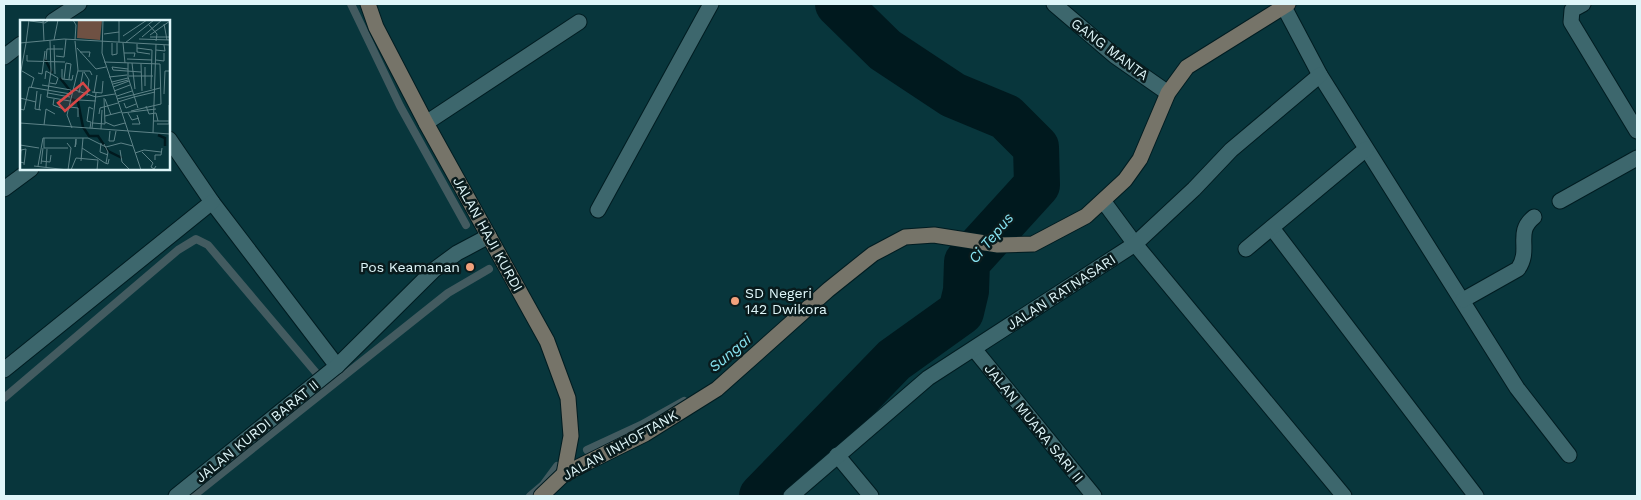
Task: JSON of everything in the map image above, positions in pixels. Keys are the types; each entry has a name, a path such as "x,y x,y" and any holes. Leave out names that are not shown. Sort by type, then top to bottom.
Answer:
{"main road":[{"name":"JALAN HAJI KURDI","path":"368,4 376,27 426,123 547,341 568,398 571,436 564,474"},
{"name":"JALAN INHOFTANK","path":"540,496 564,474 645,434 717,388 828,290 873,254 905,237 934,235 998,246 1033,244 1107,206 1140,159 1168,92 1187,67 1289,13"}],"street":[{"path":"55,20 79,4"},
{"path":"598,210 711,4"},
{"name":"GANG MANTA","path":"1054,4 1115,56 1168,92"},
{"path":"1582,4 1572,10 1571,22 1637,131"},
{"path":"1289,13 1320,75 1517,388 1569,455"},
{"path":"426,123 579,22"},
{"path":"4,57 20,45"},
{"name":"JALAN RATNASARI","path":"791,496 928,378 1135,244 1194,189 1230,150 1320,75"},
{"path":"170,140 212,202 337,366"},
{"path":"1246,248 1366,149"},
{"path":"1560,201 1637,158"},
{"path":"4,189 30,170"},
{"path":"4,370 212,202"},
{"path":"1107,206 1135,244 1344,496"},
{"path":"1463,300 1518,268 1524,254 1523,231 1526,223 1534,216"},
{"path":"1272,228 1476,496"},
{"name":"JALAN KURDI BARAT II","path":"176,496 337,366 434,270 457,253 489,236"},
{"name":"JALAN MUARA SARI II","path":"974,349 1094,496"},
{"path":"837,455 871,496"}],"waterway":[{"path":"351,4 400,106 466,225"},
{"name":"Sungai","path":"762,496 894,360 961,312 966,291 967,262 1037,185 1036,147 1006,117 953,95 885,50 838,4"},
{"path":"4,398 178,250 196,239 208,245 318,375"},
{"path":"193,496 448,293 489,269"},
{"name":"Sungai","path":"587,450 641,425 684,401"},
{"name":"Sungai","path":"530,496 543,485 557,466"}],"place":[{"name":"Pos Keamanan","path":"470,267"},
{"name":"SD Negeri 142 Dwikora","path":"735,301"}],"water label":[{"name":"Ci Tepus","path":"991,238"}]}
